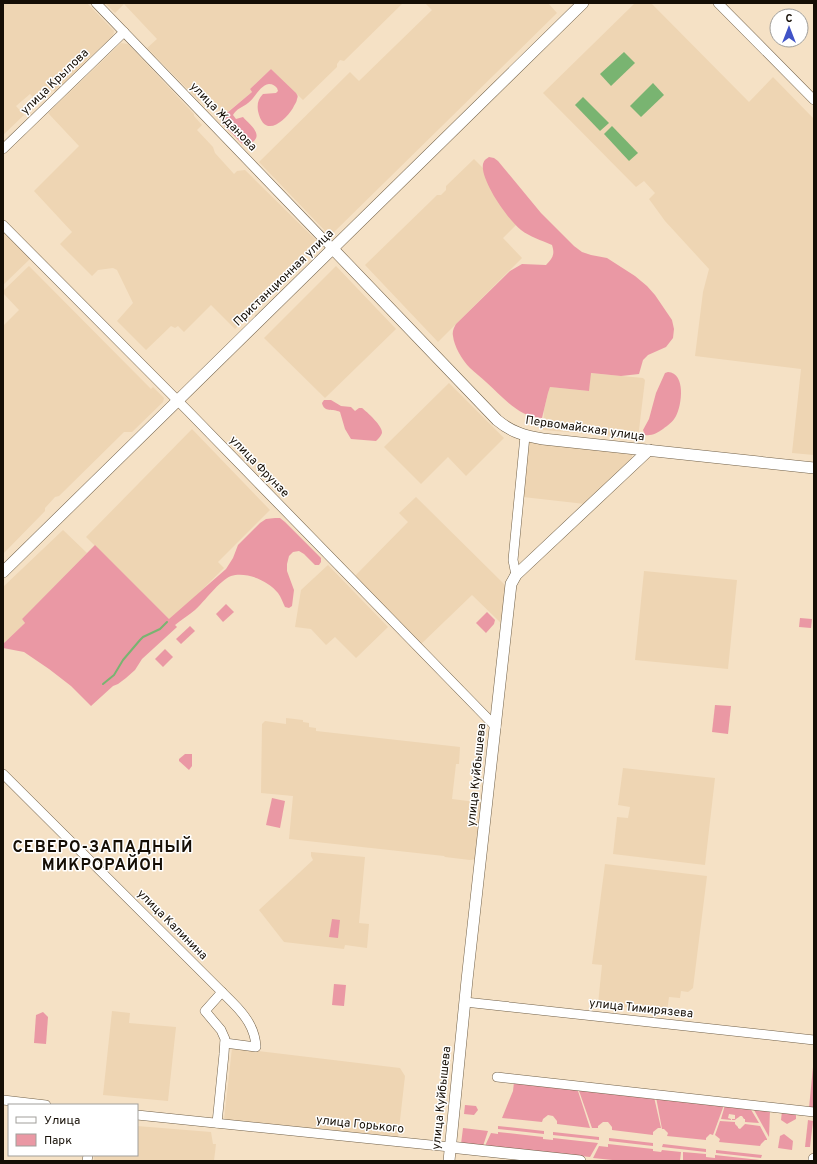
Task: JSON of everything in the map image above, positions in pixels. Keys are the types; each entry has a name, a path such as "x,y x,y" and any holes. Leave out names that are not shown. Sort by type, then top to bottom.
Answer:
{"main road":[{"name":"Пристанционная улица","path":"3,572 583,3"},
{"name":"Первомайская улица","path":"333,249 498,420 509,429 525,436 543,439 814,468"},
{"name":"улица Куйбышева","path":"449,1161 511,584 516,575 649,450"},
{"name":"улица Горького","path":"450,1147 580,1161"}],"street":[{"name":"улица Жданова","path":"96,3 333,249"},
{"path":"718,3 814,100"},
{"name":"улица Крылова","path":"3,149 124,32"},
{"name":"улица Фрунзе","path":"3,225 177,400 496,727"},
{"path":"516,575 513,560 525,436"},
{"name":"улица Калинина","path":"3,774 238,1008 248,1020 253,1031 256,1047 225,1043"},
{"path":"217,1123 225,1043 224,1035 221,1030 205,1011 222,992"},
{"name":"улица Тимирязева","path":"465,1002 814,1040"},
{"path":"497,1077 813,1112"},
{"path":"3,1100 37,1104"},
{"name":"улица Горького","path":"138,1115 450,1147"}],"shaded area":[{"path":"3,3 87,3 114,31 113,36 86,61 87,63 55,92 51,88 37,101 30,94 16,106 24,115 3,135"},
{"path":"105,3 403,3 344,61 340,60 337,67 303,100 271,69 250,89 252,92 224,115 206,94 199,101 147,48 157,39 124,4 115,13"},
{"path":"425,3 548,3 557,13 330,236 259,162 350,72 359,81 432,10"},
{"path":"635,3 651,3 749,102 773,77 814,119 814,455 792,453 801,369 695,356 703,292 709,269 665,221 649,199 655,193 644,181 636,187 543,93"},
{"path":"121,43 128,44 194,114 202,125 197,130 213,147 215,153 234,174 237,171 245,170 318,242 264,294 265,300 235,329 211,305 184,332 178,326 175,328 171,326 146,350 117,321 133,303 117,270 113,268 98,270 92,276 60,244 72,232 34,191 79,146 48,113"},
{"path":"624,52 635,63 611,86 600,74"},
{"path":"653,83 664,95 641,117 630,106"},
{"path":"583,97 609,123 600,131 575,105"},
{"path":"612,126 638,153 629,161 604,134"},
{"path":"474,159 483,168 496,195 521,220 503,238 522,258 438,342 365,265 437,195 441,195 446,190 446,186"},
{"path":"3,229 32,257 3,285"},
{"path":"29,266 151,389 153,387 164,398 163,402 132,432 124,432 59,496 55,497 45,508 45,511 3,554 3,326 19,310 3,293 3,291"},
{"path":"336,266 396,329 325,398 264,338"},
{"path":"590,373 643,378 645,380 638,438 543,430 544,410 550,387 589,391"},
{"path":"449,383 504,438 466,476 448,457 421,484 384,447"},
{"path":"192,429 270,510 218,562 224,568 171,621 86,537"},
{"path":"529,441 629,452 632,454 632,457 631,460 585,504 523,497"},
{"path":"416,497 506,586 502,624 472,595 420,645 354,577 408,522 399,513"},
{"path":"63,530 87,553 22,619 25,623 3,644 3,587"},
{"path":"328,565 388,627 356,658 335,637 326,645 311,629 295,627 301,590"},
{"path":"644,571 737,580 728,669 635,660"},
{"path":"286,718 303,720 303,722 309,723 309,727 316,728 316,731 460,747 459,764 456,764 452,799 484,803 476,859 470,860 289,839 293,796 261,793 262,724 265,721 286,724"},
{"path":"623,768 715,778 705,865 613,854 617,817 628,818 630,807 618,805"},
{"path":"311,852 365,857 359,923 369,924 367,948 345,945 344,949 284,942 259,910 313,860"},
{"path":"605,864 707,876 693,988 688,992 681,991 680,998 669,997 667,1012 598,1004 602,965 592,964"},
{"path":"112,1011 130,1013 129,1023 176,1027 168,1101 103,1095"},
{"path":"232,1048 400,1068 405,1076 398,1138 224,1120"},
{"path":"138,1126 211,1132 213,1144 216,1144 214,1161 94,1161 94,1156 138,1156"}],"green space":[{"path":"271,69 296,93 298,96 297,101 285,118 274,125 269,126 261,119 258,111 259,100 263,94 276,93 278,91 272,84 266,85 260,89 251,101 233,115 236,119 243,117 252,126 256,133 255,140 248,145 244,145 222,123 221,118 252,92 250,89"},
{"path":"489,157 498,161 541,213 574,246 582,252 607,258 635,276 647,286 672,320 674,329 673,338 666,347 648,355 643,360 639,374 621,376 591,373 589,391 550,387 542,418 533,417 526,414 505,400 467,365 461,357 454,340 453,331 456,324 510,271 522,264 546,265 552,258 553,253 552,245 532,237 521,230 502,209 490,189 483,171 483,163"},
{"path":"668,372 674,374 680,383 681,398 678,411 673,420 663,429 654,434 645,435 643,430 649,419 656,393 665,373"},
{"path":"324,400 331,400 341,406 351,407 355,411 362,408 380,427 382,430 381,435 376,441 351,439 345,429 340,412 325,408 322,403"},
{"path":"280,518 285,522 321,558 319,565 315,565 299,551 293,552 289,556 287,571 294,590 292,606 289,608 285,607 278,593 269,585 257,578 243,575 231,576 217,587 195,610 175,625 177,627 142,659 135,670 118,684 113,686 91,706 71,686 24,652 3,648 3,644 25,623 22,619 95,545 169,619 226,569 233,558 238,545 260,523 266,519"},
{"path":"226,604 234,612 223,622 216,614"},
{"path":"487,612 495,620 494,624 486,633 476,623"},
{"path":"800,618 812,619 811,628 799,627"},
{"path":"190,626 195,631 181,644 176,639"},
{"path":"165,649 173,657 163,667 155,659"},
{"path":"715,705 731,706 728,734 712,732"},
{"path":"185,754 192,754 192,766 189,770 179,761 179,759"},
{"path":"272,798 285,801 280,828 266,825"},
{"path":"332,919 340,920 338,938 329,937"},
{"path":"334,984 346,985 344,1006 332,1005"},
{"path":"43,1012 48,1017 46,1044 34,1043 36,1015"},
{"path":"814,1057 814,1107 809,1108"},
{"path":"514,1082 577,1088 590,1128 557,1124 557,1121 553,1116 548,1115 542,1122 502,1118 513,1091"},
{"path":"578,1088 654,1097 661,1128 658,1128 653,1132 653,1135 612,1130 612,1127 608,1122 603,1122 598,1126 598,1128 592,1128"},
{"path":"656,1097 724,1105 713,1135 710,1134 706,1140 667,1136 668,1133 662,1129"},
{"path":"465,1105 476,1106 478,1110 474,1115 464,1114"},
{"path":"725,1105 750,1108 759,1123 745,1122 745,1119 742,1116 735,1120 732,1120 735,1119 735,1115 729,1114 728,1118 731,1120 721,1119"},
{"path":"753,1108 770,1110 769,1137"},
{"path":"782,1111 796,1112 796,1119 787,1124 781,1120"},
{"path":"808,1120 813,1121 810,1147 805,1147"},
{"path":"720,1121 735,1122 740,1129 745,1124 760,1126 767,1140 765,1140 760,1146 719,1142 720,1139 715,1135"},
{"path":"498,1126 544,1131 544,1134 498,1129"},
{"path":"463,1128 488,1131 483,1146 461,1144"},
{"path":"498,1132 543,1137 543,1139 553,1140 553,1138 598,1143 590,1157 485,1146 491,1133 498,1134"},
{"path":"553,1132 599,1137 599,1140 553,1135"},
{"path":"784,1134 793,1141 792,1150 778,1148 780,1136"},
{"path":"609,1138 653,1143 653,1146 609,1141"},
{"path":"608,1144 653,1149 653,1151 661,1152 662,1150 681,1152 680,1161 622,1161 593,1158 599,1146 608,1147"},
{"path":"663,1144 706,1149 706,1152 662,1147"},
{"path":"716,1150 762,1155 761,1158 716,1153"},
{"path":"683,1152 706,1154 706,1157 715,1158 715,1155 760,1160 683,1161"}],"waterway":[{"path":"103,684 114,675 123,660 143,637 160,629 167,622"}],"district":[{"name":"СЕВЕРО-ЗАПАДНЫЙ МИКРОРАЙОН","path":"103,857"}]}
